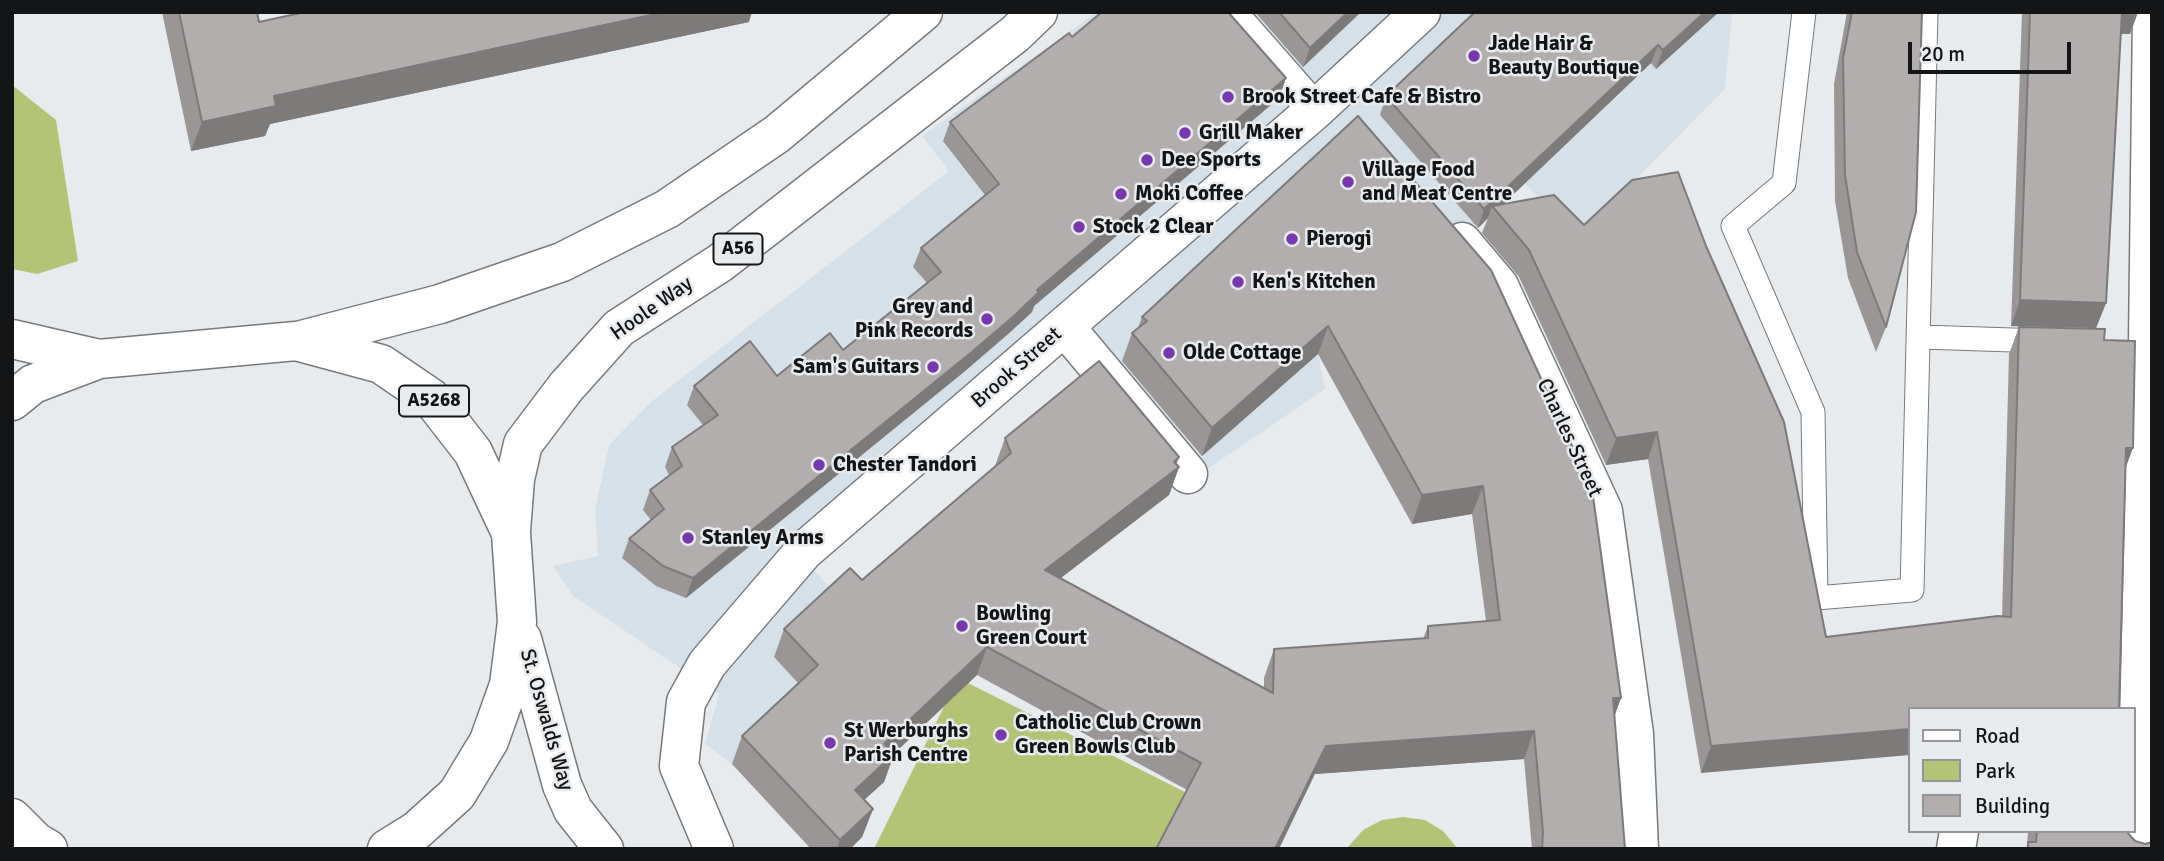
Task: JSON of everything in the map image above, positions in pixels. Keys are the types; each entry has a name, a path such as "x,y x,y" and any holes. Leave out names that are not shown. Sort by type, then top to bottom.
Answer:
{"main road":[{"path":"296,341 440,303 562,262 667,209 777,134 923,12"},
{"name":"Hoole Way","path":"511,533 515,479 523,444 566,387 619,328 720,263 1015,34 1038,12"},
{"name":"Brook Street","path":"714,849 679,766 687,702 707,664 804,551 1324,102 1421,12"},
{"path":"2136,849 2136,775 2146,703 2142,327 2152,12"},
{"path":"1324,102 1360,125"},
{"name":"Charles Street","path":"1438,215 1499,286 1603,511 1634,734 1639,849"},
{"path":"1065,327 1188,474"},
{"name":"A5268","path":"12,339 99,359"},
{"name":"A5268","path":"12,401 33,384 99,359 296,341 382,364 431,398 473,452 511,533"},
{"path":"387,849 416,831 457,794 489,741 509,685 517,622 511,533"},
{"name":"St. Oswalds Way","path":"517,622 562,785 573,810 604,849"},
{"path":"12,818 36,842 48,849"}],"street":[{"path":"1229,12 1324,102"}],"lane":[{"path":"1804,12 1784,183 1733,226 1813,412 1816,598 1912,590 1926,12"},
{"path":"1920,337 2068,341"}],"shaded area":[{"path":"1097,12 1732,12 1725,89 1576,239 1507,164 1469,196 1487,299 1318,354 1325,389 1209,468 1071,302 791,546 944,707 875,772 884,782 845,818 862,837 850,849 811,849 732,764 705,744 719,694 573,596 553,566 598,556 595,510 609,445 651,402 949,171 922,136"}],"green space":[{"path":"12,85 56,120 78,261 37,274 12,269"},
{"name":"Catholic Club Crown Green Bowls Club","path":"958,678 1185,792 1155,849 874,849"},
{"path":"1403,817 1425,820 1443,831 1458,849 1346,849 1363,830 1382,820"}],"building":[{"path":"179,12 257,12 259,22 305,12 665,12 274,96 276,106 202,122"},
{"path":"1102,12 1228,12 1286,78 1037,290 1039,292 1015,315 973,351 693,578 663,566 629,539 664,509 650,490 682,466 672,447 718,415 694,386 750,341 777,376 830,333 843,350 941,272 921,248 999,184 950,122 1069,33 1072,37"},
{"path":"1279,12 1348,12 1310,48"},
{"path":"1475,12 1705,12 1663,50 1658,45 1484,209 1386,96"},
{"path":"1852,12 1922,12 1916,212 1886,327 1857,252 1845,175 1843,58"},
{"path":"2030,12 2122,12 2106,303 2020,300"},
{"path":"1358,116 1491,270 1592,489 1621,698 1613,698 1625,849 1542,849 1543,832 1534,731 1326,746 1275,849 1156,849 1201,763 987,647 884,744 894,754 855,790 873,809 840,840 742,736 818,665 784,629 850,568 862,580 1011,453 1005,438 1099,361 1179,457 1174,462 1179,467 1045,570 1273,693 1274,649 1428,638 1428,626 1500,620 1483,486 1422,495 1328,326 1212,428 1132,333 1147,321 1142,317"},
{"path":"1678,172 1706,246 1784,422 1826,637 1998,616 2011,617 2019,327 2105,329 2104,340 2135,341 2133,448 2126,448 2119,707 1909,707 1909,729 1711,746 1657,432 1616,438 1529,250 1492,206 1554,195 1584,225 1632,180"},
{"path":"2037,833 2128,833 2135,841 2145,844 2152,842 2152,849 2028,849 2028,842 2036,842"}],"place":[{"name":"Jade Hair & Beauty Boutique","path":"1474,56"},
{"name":"Brook Street Cafe & Bistro","path":"1228,97"},
{"name":"Grill Maker","path":"1185,133"},
{"name":"Dee Sports","path":"1147,160"},
{"name":"Village Food and Meat Centre","path":"1348,182"},
{"name":"Moki Coffee","path":"1121,194"},
{"name":"Stock 2 Clear","path":"1079,227"},
{"name":"Pierogi","path":"1292,239"},
{"name":"Ken's Kitchen","path":"1238,282"},
{"name":"Grey and Pink Records","path":"987,319"},
{"name":"Olde Cottage","path":"1169,353"},
{"name":"Sam's Guitars","path":"933,367"},
{"name":"Chester Tandori","path":"819,465"},
{"name":"Stanley Arms","path":"688,538"},
{"name":"Bowling Green Court","path":"962,626"},
{"name":"Catholic Club Crown Green Bowls Club","path":"1001,735"},
{"name":"St Werburghs Parish Centre","path":"830,743"}]}
